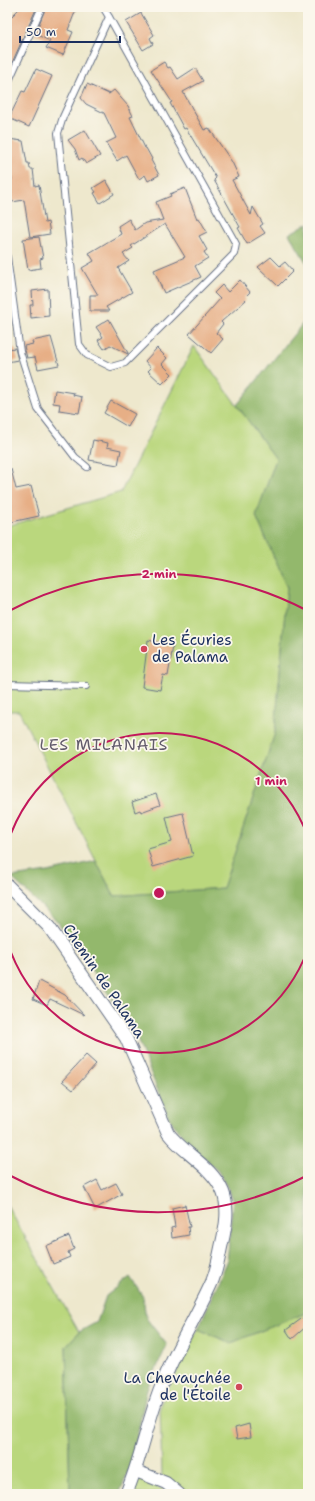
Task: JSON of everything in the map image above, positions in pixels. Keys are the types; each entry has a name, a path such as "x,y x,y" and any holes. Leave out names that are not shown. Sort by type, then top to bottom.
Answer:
{"street":[{"name":"Chemin de Palama","path":"7,885 49,927 126,1038 168,1132 176,1144 199,1161 211,1174 223,1192 227,1208 225,1228 212,1282 161,1386 136,1471 126,1494"},
{"path":"136,1471 166,1483 179,1494"}],"lane":[{"path":"7,86 42,7"},
{"path":"103,7 109,17 236,244 234,254 125,363 111,367 87,355 79,344 58,133 63,117 109,17"},
{"path":"7,257 20,352 38,409 76,457 87,467"},
{"path":"7,684 86,686"}],"green space":[{"path":"308,223 308,265 289,234"},
{"path":"308,317 308,1312 231,1343 198,1329 227,1262 233,1198 218,1171 191,1147 169,1118 133,1029 57,921 11,877 48,872 96,861 114,896 223,888 275,733 287,587 256,516 276,459 237,405"},
{"name":"Les Écuries de Palama","path":"194,346 276,459 256,516 287,587 275,733 223,888 114,896 19,711 7,711 7,526 121,492"},
{"path":"7,1205 79,1332 66,1346 70,1494 7,1494"},
{"path":"130,1277 143,1297 146,1318 167,1345 147,1389 131,1465 119,1494 70,1494 66,1346 79,1332 97,1322 106,1296"},
{"name":"La Chevauchée de l'Étoile","path":"308,1312 308,1494 185,1494 162,1476 160,1405 198,1329 231,1343"},
{"path":"140,1477 170,1494 133,1494"}],"building":[{"path":"21,7 37,7 7,74 7,21"},
{"path":"46,7 77,7 68,30 73,32 63,55 46,48 50,41 35,34"},
{"path":"141,13 154,35 150,38 153,44 143,50 126,22"},
{"path":"164,62 168,68 170,67 178,79 195,68 203,81 183,92 204,130 209,128 232,162 239,177 232,180 251,215 253,207 263,224 260,226 265,233 247,244 238,228 240,227 214,180 216,178 186,128 184,129 170,103 172,102 151,70"},
{"path":"36,69 52,76 29,127 9,118 22,91 25,92"},
{"path":"87,84 109,94 114,90 128,106 133,116 130,117 159,175 148,181 145,175 139,179 126,155 117,161 106,143 116,138 104,113 86,104 81,98"},
{"path":"85,130 100,156 86,164 82,158 79,160 75,149 68,140"},
{"path":"8,139 23,141 27,163 29,163 30,169 33,169 35,186 39,185 45,223 48,222 50,234 30,237 24,200 12,202 8,180 12,180 7,147"},
{"path":"106,180 114,194 100,203 94,193 96,192 93,188"},
{"path":"185,188 197,219 199,218 207,232 199,236 207,250 204,252 208,258 195,266 201,277 164,293 154,270 185,257 165,224 131,246 133,248 123,254 129,261 118,268 132,292 106,307 109,311 90,311 90,295 98,295 82,268 94,261 89,253 121,234 118,226 129,219 135,230 145,223 163,220 156,202"},
{"path":"39,237 43,258 40,259 41,268 28,270 23,239"},
{"path":"271,257 280,266 285,262 293,271 278,286 258,267"},
{"path":"240,280 250,292 244,298 246,300 221,322 223,324 216,333 223,339 211,353 189,334 220,299 214,293 222,285 228,292"},
{"path":"48,289 49,316 31,318 30,305 33,305 32,291"},
{"path":"109,319 128,354 110,345 104,349 98,340 103,337 96,327"},
{"path":"51,337 59,365 38,369 35,357 27,358 24,346 33,344 32,341"},
{"path":"15,348 18,360 7,362 7,349"},
{"path":"157,348 167,358 162,364 172,374 162,384 148,371 151,368 145,361"},
{"path":"55,390 74,393 73,395 82,397 79,413 59,410 60,404 53,403"},
{"path":"111,401 135,414 128,427 104,413"},
{"path":"93,440 108,443 107,447 121,450 118,465 89,460"},
{"path":"11,469 16,489 31,486 39,516 7,523 7,470"},
{"path":"148,640 173,646 168,676 163,675 160,690 142,687"},
{"path":"156,794 160,805 141,812 140,810 135,812 132,802"},
{"path":"183,813 193,856 153,867 148,849 172,842 166,817"},
{"path":"39,981 65,995 84,1015 50,999 47,1005 33,999"},
{"path":"86,1055 96,1064 73,1090 62,1081"},
{"path":"97,1180 102,1190 116,1183 122,1194 95,1209 84,1187"},
{"path":"185,1205 190,1227 188,1227 189,1235 172,1238 171,1228 175,1227 172,1208"},
{"path":"69,1236 74,1249 68,1252 70,1257 53,1264 46,1246"},
{"path":"308,1314 308,1325 292,1339 286,1330"},
{"path":"249,1424 251,1437 237,1439 235,1428"}],"place":[{"name":"Les Écuries de Palama","path":"144,649"},
{"name":"La Chevauchée de l'Étoile","path":"239,1387"}],"district":[{"name":"LES MILANAIS","path":"104,744"}]}
